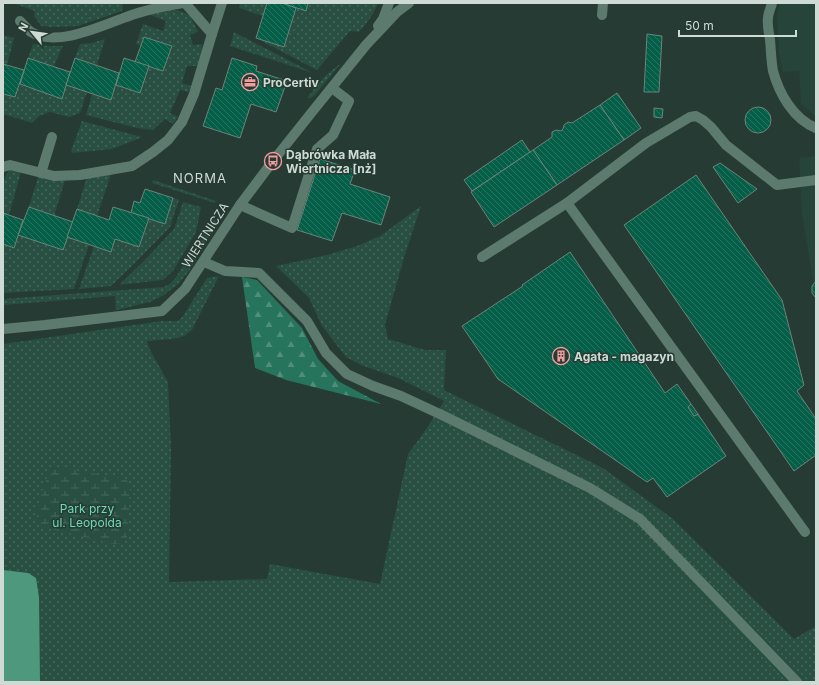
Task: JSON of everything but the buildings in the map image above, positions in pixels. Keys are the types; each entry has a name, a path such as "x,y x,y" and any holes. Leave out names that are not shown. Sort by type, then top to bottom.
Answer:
{"street":[{"path":"20,21 31,32 41,36 60,38 77,35 154,8 184,3 212,34"},
{"path":"3,167 10,165 54,176 74,175 132,166 153,152 168,140 182,122 194,94 222,3"},
{"name":"WIERTNICZA","path":"366,45 383,19 389,3"},
{"name":"WIERTNICZA","path":"3,329 162,310 185,289 240,205 273,161 366,45 397,12 409,3"},
{"path":"602,15 603,3"},
{"path":"772,3 768,18 771,56 776,81 780,91 794,112 802,120 816,128"},
{"path":"240,205 292,228 317,149 334,135 351,103 332,88"},
{"path":"482,257 567,202 646,143 690,117 696,116 703,120 726,145 777,185 816,180"},
{"path":"40,173 52,137"},
{"path":"567,202 805,532"},
{"path":"204,262 225,271 259,273 307,321 326,353 347,374 401,396 444,416 590,488 640,519 797,682"}],"shaded area":[{"path":"780,3 816,3 816,117 801,103 799,71 783,72 779,53 777,16"},
{"path":"816,156 816,298 802,214 799,158"},
{"path":"3,570 28,573 36,578 39,597 40,682 3,682"}],"green space":[{"path":"13,3 123,3 122,11 78,26 52,27 41,26 34,16 35,11"},
{"path":"240,3 267,3 263,16 239,8"},
{"path":"308,3 378,3 370,18 359,32 350,31 317,70 256,38 284,46 296,8 305,11"},
{"path":"172,9 190,16 198,32 190,35 193,45 202,44 201,55 197,66 187,66 182,83 191,86 189,92 180,90 170,113 178,117 173,124 165,119 153,130 137,128 86,115 92,94 111,100 116,85 140,93 149,66 163,71 172,46 144,37 141,46 136,44 143,24 163,31 166,21 150,15"},
{"path":"234,32 313,73 230,46"},
{"path":"3,35 14,38 7,65 3,64"},
{"path":"105,39 97,65 75,58 80,44"},
{"path":"33,44 63,46 54,66 28,58"},
{"path":"341,63 314,96 307,98 324,77"},
{"path":"20,85 62,98 66,85 87,92 80,113 69,117 50,112 39,116 32,123 3,114 3,94 15,97"},
{"path":"82,121 142,137 112,149 73,153 71,151"},
{"path":"11,169 21,172 9,215 3,213 3,182 8,171"},
{"path":"111,174 97,216 77,209 87,177"},
{"path":"38,177 65,180 54,216 29,207"},
{"path":"153,180 216,201 215,203 152,183"},
{"path":"173,198 179,200 170,227 135,263 111,286 79,289 94,246 115,239 139,247 149,218 165,224"},
{"path":"183,202 201,207 196,232 173,271 163,280 119,285 174,229"},
{"name":"Park przy ul. Leopolda","path":"421,206 403,261 385,325 388,339 425,350 446,350 444,390 603,468 673,519 794,639 816,626 816,682 3,682 3,344 162,321 178,321 183,316 207,278 219,276 192,330 184,336 173,339 147,341 150,350 168,382 171,448 169,582 267,579 270,564 380,584 408,454 444,401 398,378 361,365 346,357 322,326 309,298 276,266 327,255 357,246 380,236"},
{"path":"213,219 218,222 189,271 179,283 164,295 150,302 116,310 115,296 3,305 3,299 164,287 171,283 176,277"},
{"path":"18,235 63,250 67,237 90,245 74,289 3,293 3,244 14,248"},
{"path":"242,277 257,280 302,328 318,359 338,381 381,404 286,380 255,368"},
{"name":"Park przy ul. Leopolda","path":"51,466 120,478 128,481 130,488 127,539 122,543 113,544 44,527 37,519 36,510"}],"place":[{"name":"ProCertiv","path":"250,82"},
{"name":"Dąbrówka Mała Wiertnicza [nż]","path":"273,161"},
{"name":"Agata - magazyn","path":"561,356"}],"district":[{"name":"NORMA","path":"200,178"}]}
